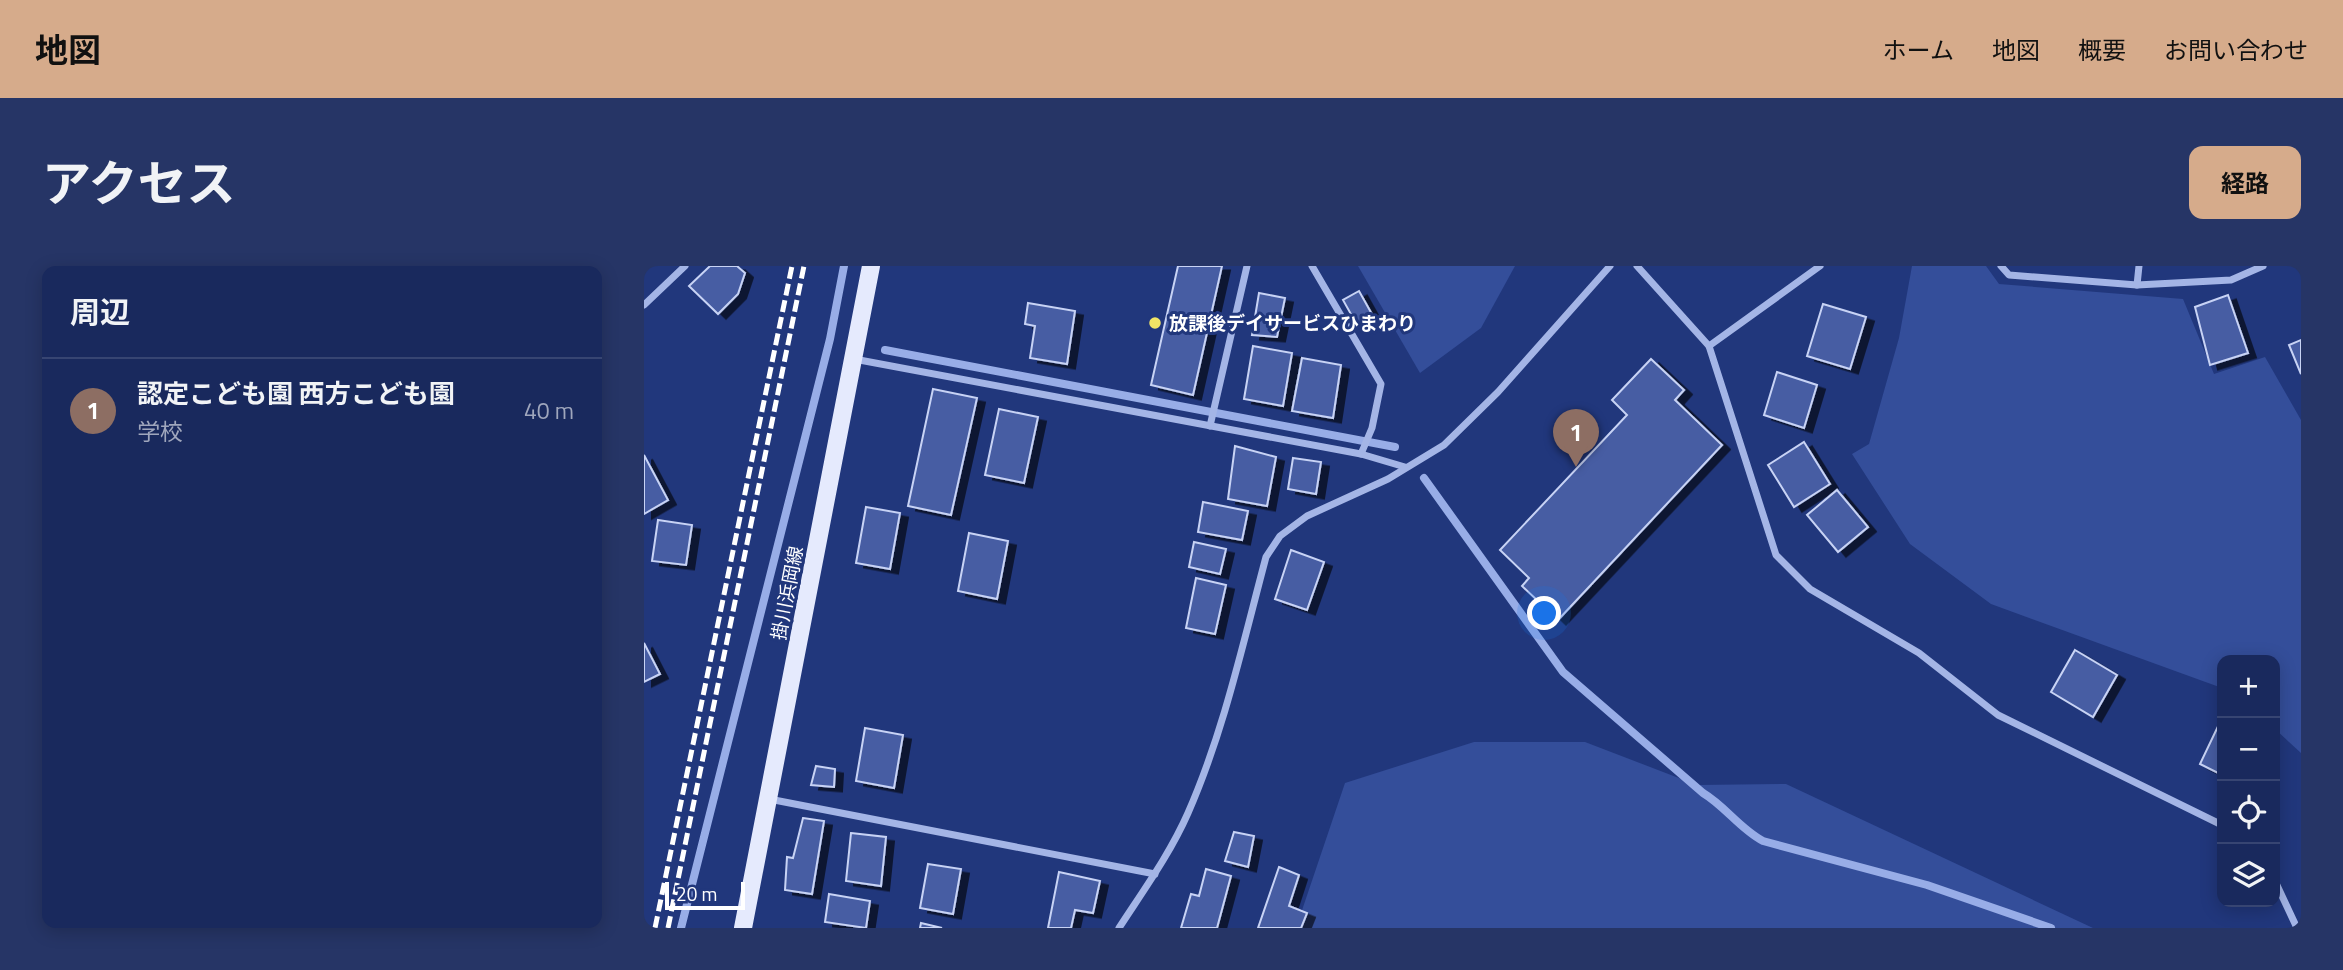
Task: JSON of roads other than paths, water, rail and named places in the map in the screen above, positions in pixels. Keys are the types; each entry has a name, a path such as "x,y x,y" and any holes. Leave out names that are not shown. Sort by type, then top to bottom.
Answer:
{"main road":[{"name":"掛川浜岡線","path":"743,928 871,266"}],"street":[{"path":"644,305 685,266"},
{"path":"1211,425 1247,266"},
{"path":"1312,266 1381,384 1372,428 1362,451"},
{"path":"1119,928 1155,874 1187,814 1220,727 1266,557 1280,536 1307,516 1388,479 1444,445 1498,392 1610,266"},
{"path":"1637,266 1709,346 1776,555 1810,589 1919,653 1998,715 2217,823"},
{"path":"1709,346 1820,266"},
{"path":"2001,266 2008,275 2137,285 2231,280 2263,266"},
{"path":"2137,285 2139,266"},
{"path":"853,359 1362,451 1405,467"},
{"path":"769,799 1155,874"},
{"path":"2280,892 2297,928"}],"waterway":[{"path":"681,928 830,339 844,266"},
{"path":"885,350 1395,447"},
{"path":"1424,478 1563,672 1755,836 1763,841 1927,885 2051,928"}],"railway":[{"path":"655,928 792,266"},
{"path":"668,928 804,266"}],"place":[{"name":"放課後デイサービスひまわり","path":"1155,323"},
{"name":"認定こども園 西方こども園","path":"1576,467"}]}
